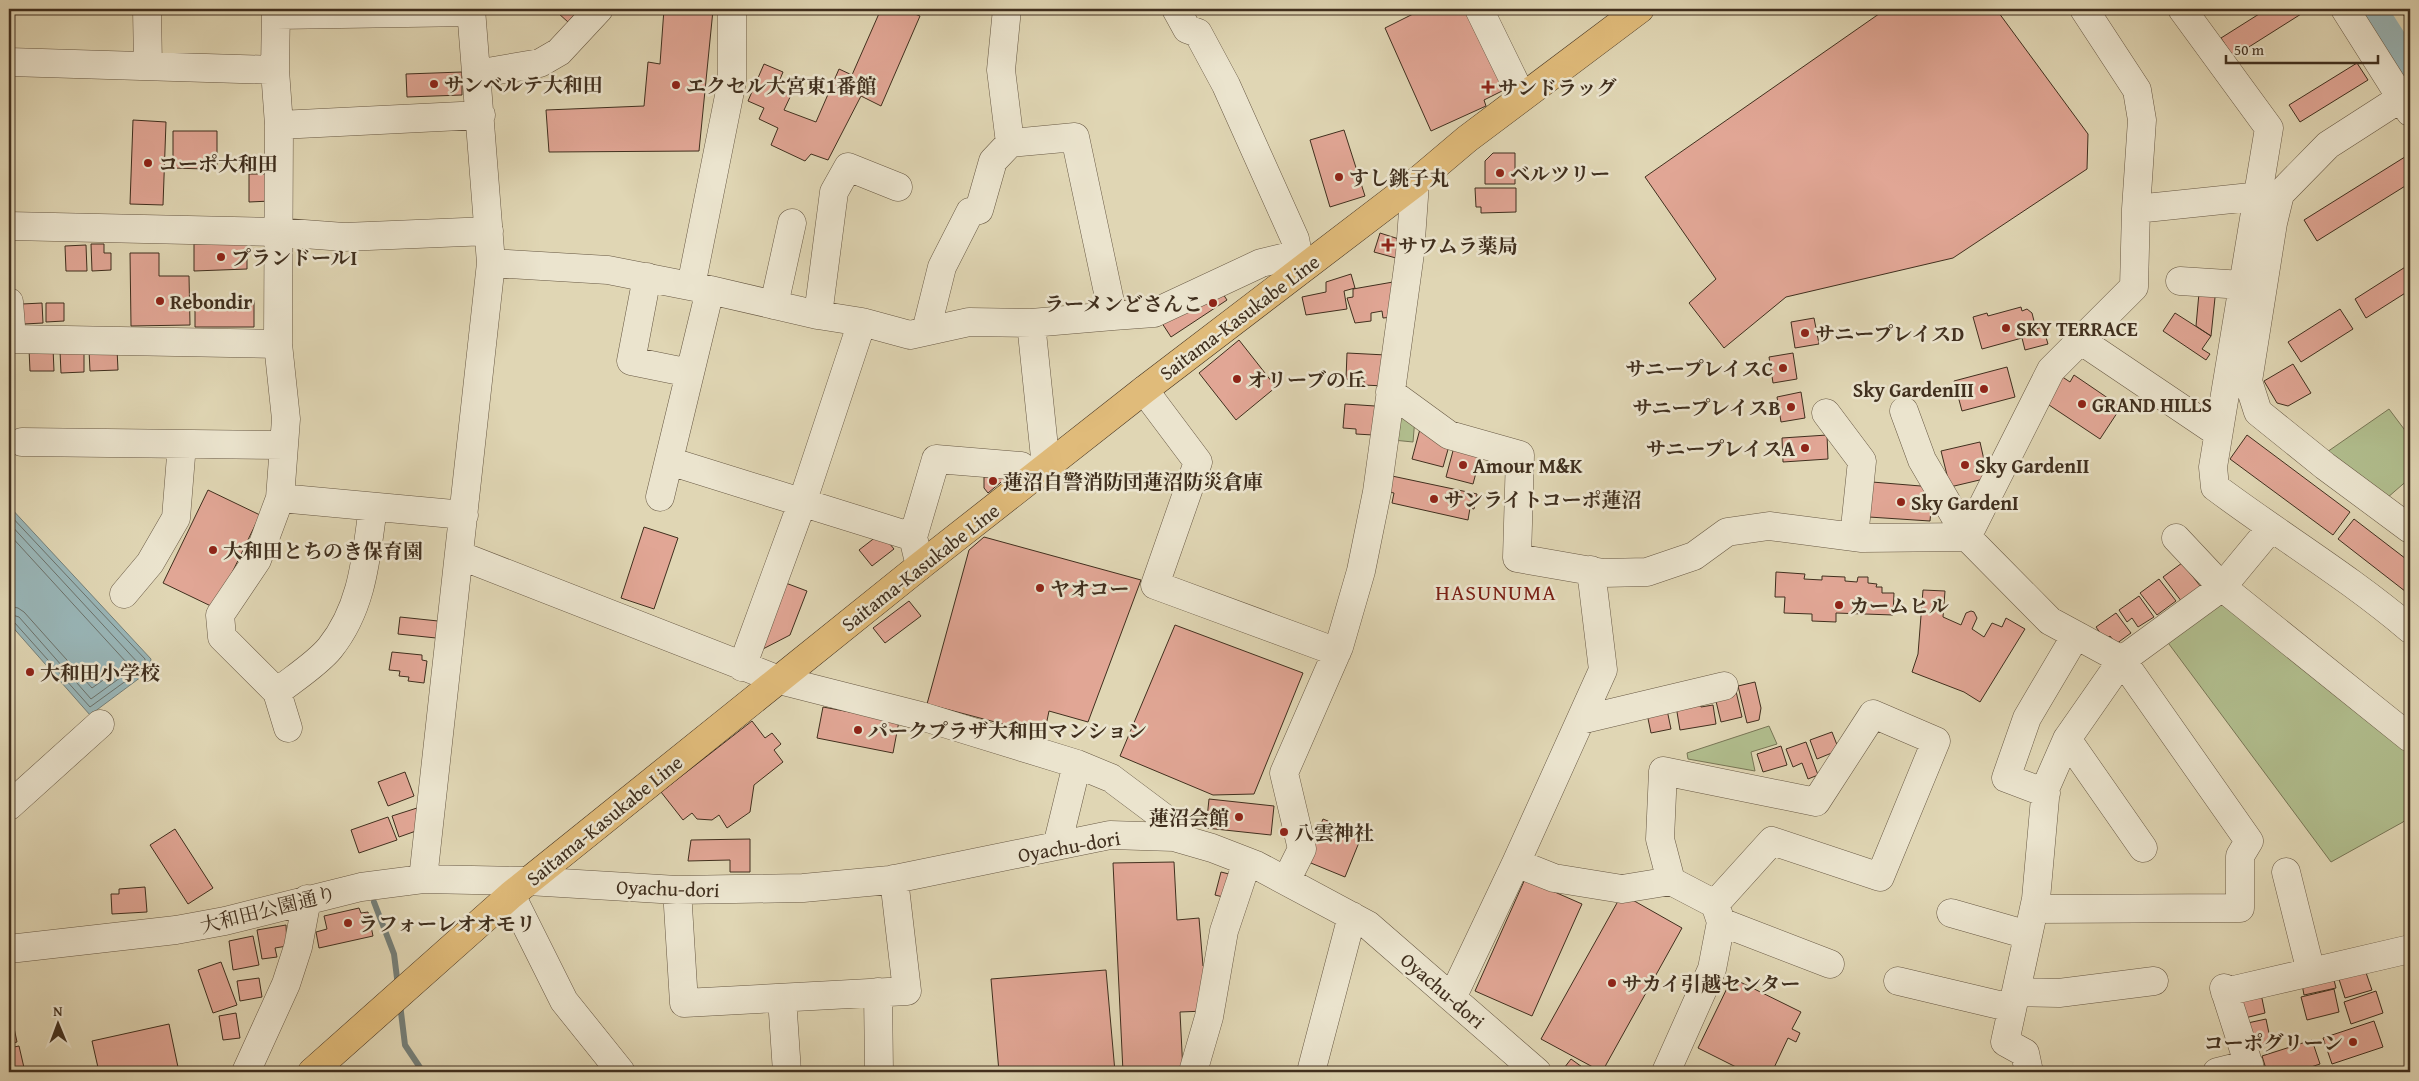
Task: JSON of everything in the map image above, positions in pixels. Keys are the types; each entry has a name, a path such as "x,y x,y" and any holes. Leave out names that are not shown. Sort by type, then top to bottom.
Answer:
{"main road":[{"name":"Saitama-Kasukabe Line","path":"312,1072 520,888 920,566 1144,390 1302,260 1415,183 1467,139 1640,9"}],"street":[{"path":"147,9 148,66"},
{"path":"476,74 540,64 559,52 600,9"},
{"path":"660,497 690,373 700,288 732,81 732,9"},
{"path":"1007,9 1001,70 1010,144"},
{"path":"490,263 608,270 700,288 818,315 862,322 910,335 969,322 1031,323 1154,313 1261,263 1302,260 1295,239 1226,85 1198,33 1187,29 1176,9"},
{"path":"1479,9 1522,97"},
{"path":"1967,538 2051,370 2134,287 2136,209 2142,120 2136,90 2084,9"},
{"path":"2182,9 2269,128 2269,195 2273,223 2248,381 2258,412 2325,466 2410,529"},
{"path":"2345,9 2406,105 2328,145 2269,195 2243,284 2213,467 2215,487 2270,529 2385,607 2410,629"},
{"path":"288,728 277,692 222,637 220,615 257,560 280,498 286,419 278,344 279,125 275,70 276,12 472,10 481,115 490,263 460,555 423,879"},
{"path":"9,62 275,70"},
{"path":"279,125 481,115"},
{"path":"926,331 942,267 970,212 979,210 992,162 1010,144 1076,137 1113,316"},
{"path":"818,315 834,192 848,167 898,186"},
{"path":"1286,881 1302,849 1284,773 1337,652 1361,571 1377,492 1410,253 1415,183"},
{"path":"2136,209 2269,195"},
{"path":"774,305 792,223"},
{"path":"9,226 278,232 344,237 489,231"},
{"path":"647,277 631,361 690,373"},
{"path":"2180,280 2243,284"},
{"path":"9,302 11,339 278,344"},
{"path":"742,667 802,503 862,322"},
{"path":"920,566 913,537 936,459 1021,466 1040,473 1031,323"},
{"path":"2080,340 2218,433"},
{"path":"1144,390 1198,462 1155,585 1337,652"},
{"path":"1390,392 1449,435 1520,455 1517,558 1602,573 1647,572 1694,556 1727,532 1769,526 1854,537 1967,538"},
{"path":"1904,411 1922,460 1967,538 2050,621 2122,660 2249,841 2240,856 2240,908 2031,922 1951,913"},
{"path":"1826,413 1862,461 1854,537"},
{"path":"22,442 284,445"},
{"path":"124,594 150,563 176,518 182,444"},
{"path":"669,461 913,537"},
{"path":"280,498 464,516"},
{"path":"277,692 329,649 352,614 363,576 373,507"},
{"path":"2029,1072 2025,1053 2005,1042 2031,922 2046,786 2067,739 2122,660 2222,587 2270,529"},
{"path":"2176,538 2222,587 2410,738"},
{"path":"460,555 778,680 921,716 1077,764 1112,778 1167,820 1174,837"},
{"path":"1452,998 1516,863 1603,670 1591,570"},
{"path":"2046,793 2006,778 2027,718 2076,635"},
{"path":"1580,720 1724,686"},
{"path":"1666,1072 1712,969 1718,913 1772,841 1880,877 1936,741 1873,714 1816,802 1663,771 1660,839 1671,881 1718,913 1830,964"},
{"path":"9,806 100,724"},
{"path":"2067,739 2143,848"},
{"path":"1057,846 1077,764"},
{"name":"Oyachu-dori","path":"520,888 677,890 803,888 894,879 1110,835 1174,837 1212,848 1246,862 1368,925 1537,1072"},
{"path":"1193,1072 1210,1017 1224,930 1246,862"},
{"path":"1516,863 1554,878 1622,889 1671,881"},
{"path":"2286,872 2311,972"},
{"name":"大和田公園通り","path":"9,949 176,930 226,922 307,899 371,885 423,879 520,888"},
{"path":"677,890 684,1003 907,991 894,879"},
{"path":"520,888 564,1001 621,1072"},
{"path":"246,1072 286,984 298,947 307,899"},
{"path":"1311,1072 1352,916"},
{"path":"2217,1072 2250,1068 2225,990 2410,948"},
{"path":"1898,980 2014,1000 2154,982"},
{"path":"878,992 879,1072"},
{"path":"782,998 786,1072"}],"green space":[{"path":"1396,402 1415,418 1413,442 1393,440"},
{"path":"2389,409 2410,437 2410,478 2387,498 2327,452"},
{"path":"2221,592 2410,744 2410,815 2403,822 2331,862 2163,636"},
{"path":"1769,726 1777,744 1751,752 1755,771 1688,759 1687,753"}],"water":[{"path":"9,506 151,659 149,671 90,715 9,623"}],"building":[{"path":"558,9 579,9 568,22 558,13"},
{"name":"エクセル大宮東1番館","path":"664,9 713,10 699,151 549,152 546,110 644,106 648,62 660,64"},
{"path":"881,9 902,9 920,16 881,106 861,96 828,160 811,154 805,161 771,145 778,128 759,119 764,108 748,101 764,64 783,72 776,89 791,95 784,110 816,122 839,69 852,75"},
{"path":"1423,9 1467,9 1504,90 1484,100 1486,106 1431,131 1385,28"},
{"path":"1886,9 1996,9 2088,134 2087,169 1953,258 1786,297 1724,348 1689,303 1716,279 1645,177"},
{"path":"2267,9 2309,9 2233,57 2221,38"},
{"path":"2400,9 2410,9 2410,25"},
{"path":"2357,63 2368,80 2300,122 2289,105"},
{"name":"サンベルテ大和田","path":"462,72 462,95 407,97 406,74"},
{"name":"コーポ大和田","path":"133,120 166,122 163,205 130,204"},
{"path":"1344,130 1365,196 1330,207 1310,140"},
{"path":"173,131 217,131 217,165 205,165 205,169 173,168"},
{"name":"ベルツリー","path":"1493,153 1515,153 1515,184 1485,184 1485,161"},
{"path":"2408,155 2410,159 2410,183 2317,241 2304,220"},
{"path":"249,174 271,174 271,201 249,202"},
{"path":"1475,188 1516,188 1516,212 1481,213 1481,207 1476,207"},
{"path":"1380,233 1402,240 1396,258 1374,252"},
{"name":"プランドールⅠ","path":"247,243 247,269 194,271 194,244"},
{"path":"91,244 104,244 104,253 111,253 111,270 92,271"},
{"path":"86,245 87,271 66,271 65,246"},
{"name":"Rebondir","path":"130,253 159,253 159,276 189,276 190,325 131,326"},
{"path":"2410,264 2410,290 2366,318 2355,299"},
{"path":"1351,274 1355,288 1344,291 1347,309 1306,315 1302,297 1326,292 1326,282"},
{"path":"1393,282 1393,317 1383,318 1382,311 1371,313 1371,321 1355,323 1347,298 1353,297 1353,289"},
{"path":"1219,288 1227,300 1171,337 1158,317"},
{"path":"2216,288 2211,336 2196,326 2199,293"},
{"path":"195,300 254,300 254,327 195,327"},
{"path":"42,303 43,323 24,324 22,304"},
{"path":"46,303 64,303 64,321 46,322"},
{"name":"SKY TERRACE","path":"2021,307 2022,311 2027,309 2032,313 2036,329 2043,327 2048,344 2025,350 2022,338 1982,349 1973,317 1987,313 1988,316"},
{"path":"2340,309 2353,329 2301,362 2288,342"},
{"path":"2175,313 2211,336 2202,349 2210,354 2206,360 2163,331"},
{"name":"サニープレイスD","path":"1814,318 1819,344 1795,348 1791,322"},
{"path":"1239,340 1276,387 1236,420 1199,373"},
{"path":"53,348 54,371 30,371 29,349"},
{"path":"117,349 118,370 90,371 89,350"},
{"path":"60,351 84,351 84,372 61,373"},
{"path":"1347,353 1386,355 1384,386 1364,385 1364,380 1346,379"},
{"name":"サニープレイスC","path":"1793,353 1797,379 1773,383 1769,357"},
{"path":"2293,364 2311,393 2288,406 2277,403 2264,381"},
{"name":"Sky GardenⅢ","path":"2007,367 2015,397 1962,411 1954,381"},
{"name":"GRAND HILLS","path":"2074,375 2121,407 2100,439 2043,401 2061,376 2070,382"},
{"name":"サニープレイスB","path":"1801,392 1805,418 1781,422 1777,397"},
{"path":"1345,404 1375,406 1373,435 1356,434 1356,429 1343,428"},
{"path":"1420,429 1451,439 1443,467 1412,459"},
{"name":"サニープレイスA","path":"1827,435 1828,459 1783,462 1782,438"},
{"path":"2247,435 2350,512 2333,535 2230,459"},
{"name":"Sky GardenⅡ","path":"1980,442 1988,478 1950,487 1941,451"},
{"name":"Amour M&K","path":"1454,447 1481,454 1473,484 1446,477"},
{"name":"サンライトコーポ蓮沼","path":"1392,476 1477,494 1474,509 1470,508 1468,520 1392,503 1394,493 1389,492"},
{"path":"984,477 1006,478 988,493 984,488"},
{"name":"Sky GardenⅠ","path":"1872,482 1933,487 1930,521 1869,517"},
{"path":"208,490 260,515 215,608 163,583"},
{"path":"2354,519 2410,562 2410,595 2338,539"},
{"path":"644,527 678,538 654,609 621,598"},
{"path":"881,533 894,549 872,566 859,550"},
{"path":"984,537 1141,580 1088,722 1049,711 1044,735 927,704 969,550"},
{"path":"2182,563 2201,587 2182,602 2163,577"},
{"name":"カームヒル","path":"1776,572 1805,574 1804,579 1822,580 1822,576 1845,577 1845,581 1857,582 1858,577 1868,577 1868,583 1877,584 1876,587 1882,587 1882,593 1894,593 1893,615 1836,613 1836,622 1812,621 1812,614 1784,613 1785,597 1775,597"},
{"path":"2159,579 2176,601 2157,615 2140,593"},
{"path":"783,582 807,591 790,635 761,650"},
{"path":"1923,590 1945,591 1943,617 1961,625 1966,613 1974,612 1977,618 1972,629 1984,637 1992,623 2002,627 2006,618 2025,629 1980,702 1964,692 1912,672 1918,654"},
{"path":"2139,596 2154,617 2138,627 2132,618 2127,622 2119,610"},
{"path":"909,601 921,616 885,643 873,628"},
{"path":"2116,613 2131,633 2116,644 2110,636 2105,640 2096,627"},
{"path":"400,617 438,621 436,638 398,634"},
{"path":"1175,625 1303,673 1254,794 1213,795 1120,756"},
{"path":"392,652 422,655 422,660 427,661 424,683 408,681 409,677 399,676 400,671 389,670"},
{"path":"1755,682 1761,708 1759,720 1747,723 1738,686"},
{"path":"1735,687 1742,717 1721,722 1715,697"},
{"path":"1699,696 1701,707 1713,705 1716,724 1680,730 1675,700"},
{"path":"1666,705 1671,729 1651,733 1646,709"},
{"name":"パークプラザ大和田マンション","path":"823,707 899,721 893,753 817,738"},
{"path":"752,721 765,738 772,733 781,744 774,750 783,762 754,785 750,812 727,828 719,815 712,820 697,819 692,813 683,820 661,792"},
{"path":"1832,732 1839,750 1817,759 1810,740"},
{"path":"1806,742 1818,775 1808,779 1802,763 1793,767 1786,749"},
{"path":"1781,746 1787,765 1763,772 1757,754"},
{"path":"405,772 414,796 388,806 378,782"},
{"path":"1209,799 1274,806 1271,835 1206,828"},
{"path":"417,808 416,831 399,837 392,816"},
{"path":"388,817 397,840 359,853 351,830"},
{"path":"1323,819 1362,835 1345,877 1306,861"},
{"path":"175,829 213,888 188,904 150,845"},
{"path":"750,839 750,872 730,872 730,860 688,861 691,840"},
{"path":"1174,862 1177,920 1199,918 1203,966 1212,966 1206,1011 1180,1012 1183,1072 1123,1072 1113,863"},
{"path":"1221,872 1237,876 1231,899 1215,895"},
{"path":"1525,879 1582,904 1532,1016 1475,991"},
{"path":"145,887 147,912 112,914 111,894 119,894 119,889"},
{"name":"サカイ引越センター","path":"1622,894 1682,928 1602,1072 1541,1039"},
{"name":"ラフォーレオオモリ","path":"359,908 361,913 368,912 373,936 319,948 316,932 327,929 324,916"},
{"path":"286,925 287,946 275,948 277,957 262,959 257,930"},
{"path":"253,936 259,965 233,970 229,941"},
{"path":"221,962 237,1005 213,1013 198,970"},
{"path":"2363,964 2372,990 2345,998 2337,973"},
{"path":"1106,970 1115,1072 999,1072 991,979"},
{"path":"2332,972 2336,988 2304,995 2301,979"},
{"path":"259,978 262,997 240,1001 237,981"},
{"path":"1732,978 1801,1012 1792,1029 1800,1033 1796,1042 1788,1038 1772,1072 1746,1072 1698,1048"},
{"path":"2260,989 2265,1013 2241,1019 2235,995"},
{"path":"2334,989 2339,1012 2307,1020 2301,997"},
{"path":"2376,991 2383,1013 2351,1024 2344,1002"},
{"path":"9,1010 17,1042 9,1044"},
{"path":"236,1013 240,1038 223,1040 219,1016"},
{"path":"2266,1019 2271,1043 2249,1048 2243,1024"},
{"name":"コーポグリーン","path":"2374,1021 2383,1047 2332,1064 2323,1038"},
{"path":"169,1024 179,1072 99,1072 92,1041"},
{"path":"2312,1040 2320,1064 2296,1072 2267,1072 2262,1056"},
{"path":"19,1046 25,1072 9,1072 9,1048"},
{"path":"1571,1059 1589,1072 1561,1072"}],"waterway":[{"path":"2368,9 2410,75"},
{"path":"374,902 394,954 398,986"},
{"path":"400,1004 405,1045 423,1072"}],"place":[{"name":"サンベルテ大和田","path":"434,84"},
{"name":"エクセル大宮東1番館","path":"676,85"},
{"name":"サンドラッグ","path":"1488,87"},
{"name":"コーポ大和田","path":"148,163"},
{"name":"ベルツリー","path":"1500,173"},
{"name":"すし銚子丸","path":"1339,177"},
{"name":"サワムラ薬局","path":"1388,245"},
{"name":"プランドールⅠ","path":"221,257"},
{"name":"Rebondir","path":"160,301"},
{"name":"ラーメンどさんこ","path":"1213,303"},
{"name":"SKY TERRACE","path":"2006,328"},
{"name":"サニープレイスD","path":"1805,333"},
{"name":"サニープレイスC","path":"1783,368"},
{"name":"オリーブの丘","path":"1237,379"},
{"name":"Sky GardenⅢ","path":"1984,389"},
{"name":"GRAND HILLS","path":"2082,404"},
{"name":"サニープレイスB","path":"1791,407"},
{"name":"サニープレイスA","path":"1805,448"},
{"name":"Amour M&K","path":"1463,465"},
{"name":"Sky GardenⅡ","path":"1965,465"},
{"name":"蓮沼自警消防団蓮沼防災倉庫","path":"993,481"},
{"name":"サンライトコーポ蓮沼","path":"1434,499"},
{"name":"Sky GardenⅠ","path":"1901,502"},
{"name":"大和田とちのき保育園","path":"213,550"},
{"name":"ヤオコー","path":"1040,588"},
{"name":"カームヒル","path":"1839,605"},
{"name":"大和田小学校","path":"30,672"},
{"name":"パークプラザ大和田マンション","path":"858,730"},
{"name":"蓮沼会館","path":"1239,817"},
{"name":"八雲神社","path":"1284,832"},
{"name":"ラフォーレオオモリ","path":"348,923"},
{"name":"サカイ引越センター","path":"1612,983"},
{"name":"コーポグリーン","path":"2353,1042"}],"district":[{"name":"HASUNUMA","path":"1496,592"}]}
